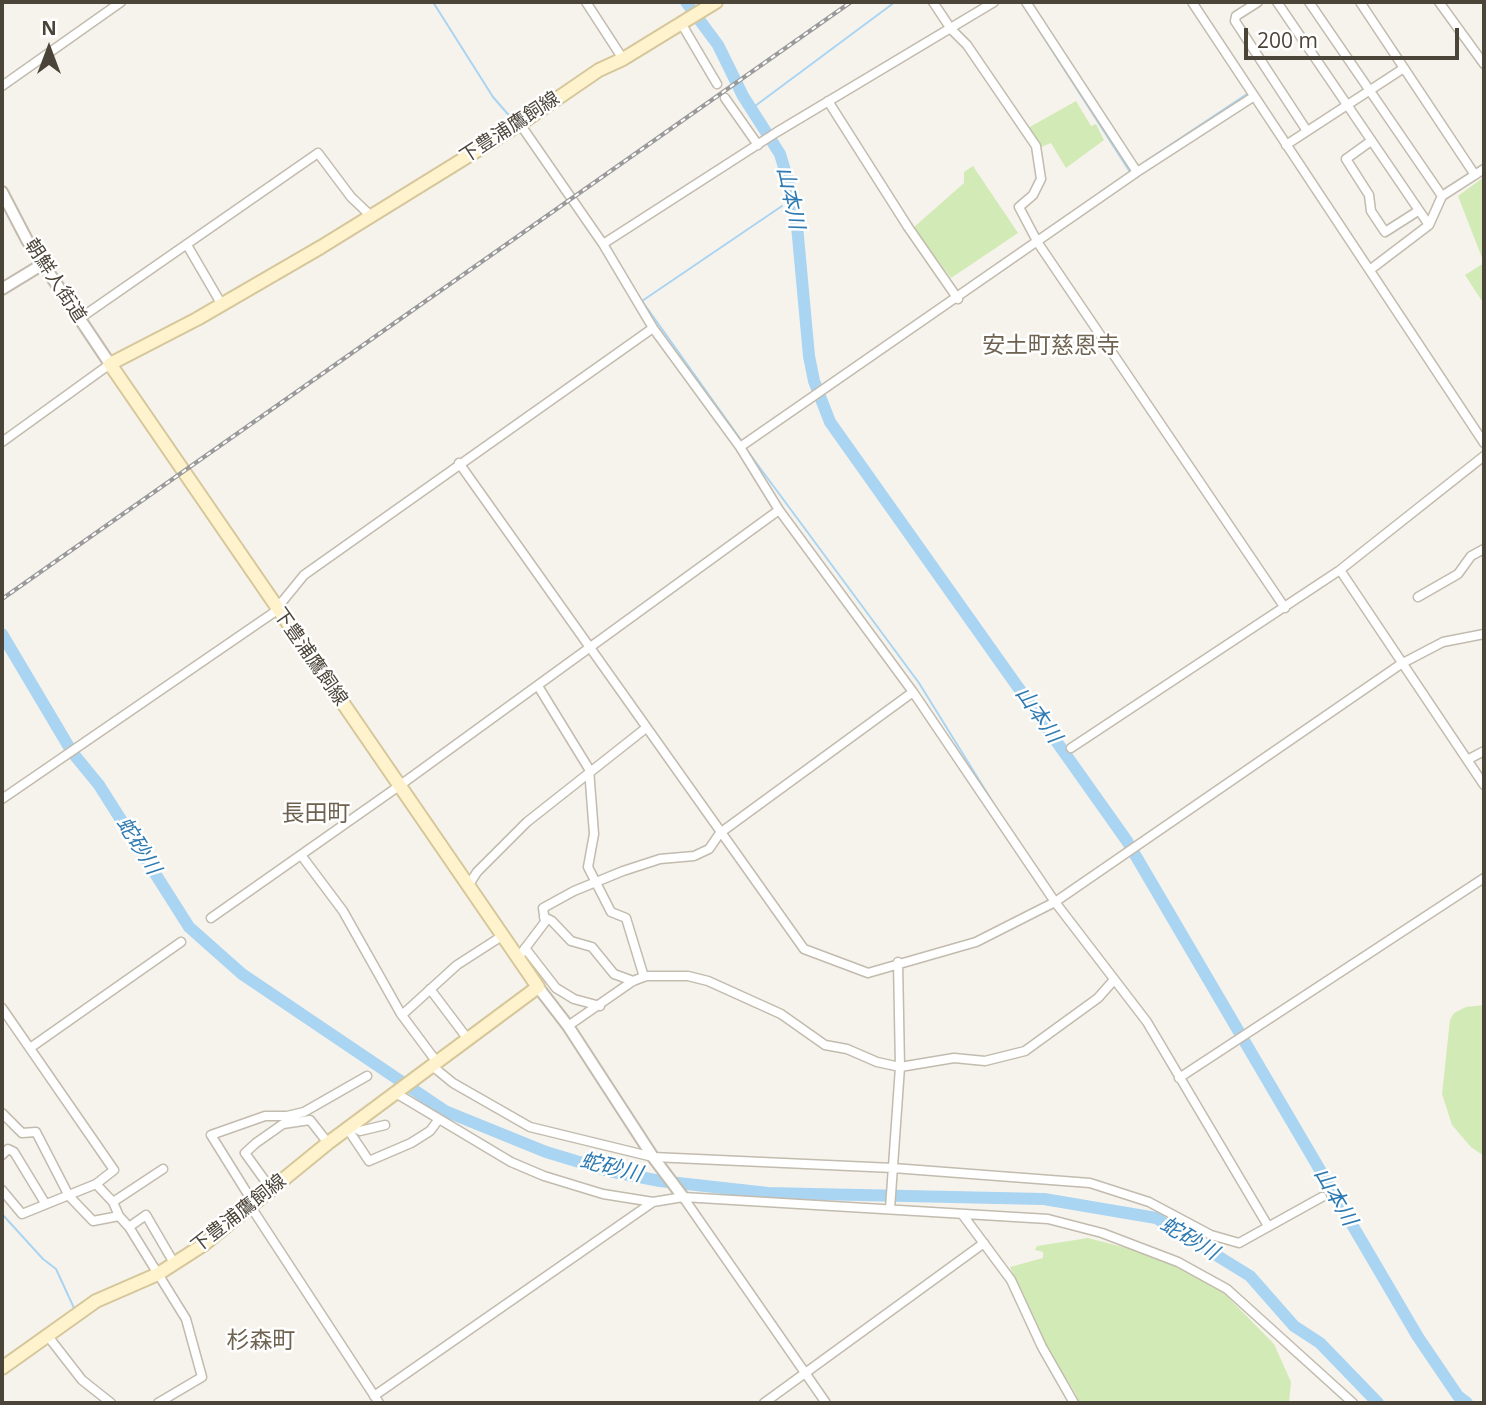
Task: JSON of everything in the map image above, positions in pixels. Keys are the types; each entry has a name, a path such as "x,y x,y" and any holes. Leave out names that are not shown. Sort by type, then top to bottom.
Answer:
{"main road":[{"name":"下豊浦鷹飼線","path":"2,1368 96,1301 158,1274 174,1264 253,1205 327,1143 394,1092 538,987 521,953 502,936 110,364 222,305 372,217 520,124 599,70 623,59 716,2"}],"street":[{"path":"2,86 121,2"},
{"path":"586,2 623,59"},
{"path":"933,2 1036,146 1041,179 1033,195 1019,206 1038,243 1284,608"},
{"path":"603,244 777,132 993,2"},
{"path":"1027,2 1137,172"},
{"path":"1192,2 1484,443"},
{"path":"1258,2 1236,16 1235,21 1307,131"},
{"path":"1277,2 1429,225"},
{"path":"1309,2 1442,196"},
{"path":"1360,2 1475,175"},
{"path":"1440,2 1484,64"},
{"path":"684,21 718,84"},
{"path":"1286,145 1404,68"},
{"path":"740,447 958,299 1137,172 1253,97"},
{"path":"725,98 760,144"},
{"path":"828,101 908,227 958,299"},
{"path":"520,124 603,244 653,328 740,447 779,510 913,692 1055,902 1147,1022 1268,1226"},
{"path":"1371,141 1346,159 1369,195 1371,211 1385,232 1418,211"},
{"path":"79,319 318,153 351,197 372,217"},
{"path":"1371,269 1429,225 1442,196 1484,169"},
{"name":"朝鮮人街道","path":"3,198 43,264 110,364"},
{"path":"187,245 222,305"},
{"path":"2,289 43,264"},
{"path":"2,799 277,609 303,575 653,328"},
{"path":"2,442 110,364"},
{"path":"1071,748 1340,570 1484,456"},
{"path":"460,463 804,949 868,973 898,962 976,942 1055,902 1401,664 1444,642 1484,634"},
{"path":"211,918 399,786 779,510"},
{"path":"1418,597 1458,574 1471,556 1484,549"},
{"path":"1340,570 1484,785"},
{"path":"538,686 589,769 594,834 588,867 611,912 626,918 644,977"},
{"path":"600,1006 574,999 556,988 521,953 545,922 543,908 596,882 660,859 694,856 709,849 720,833 913,692"},
{"path":"468,886 477,872 527,822 589,769 646,727"},
{"path":"1467,760 1484,751"},
{"path":"301,855 343,911 402,1015 434,1063 453,1083 530,1127 653,1157 893,1168 1090,1183 1149,1202 1211,1235 1239,1243 1322,1197"},
{"path":"1179,1078 1237,1043 1484,878"},
{"path":"544,917 571,941 592,947 614,974 633,981"},
{"path":"402,1015 468,957 502,936"},
{"path":"30,1048 181,942"},
{"path":"890,1209 900,1068 898,962"},
{"path":"568,1026 633,981 644,977 671,975 708,981 780,1014 825,1045 847,1049 900,1068 954,1058 1002,1059 1025,1051 1098,998 1113,981"},
{"path":"538,987 556,988"},
{"path":"538,987 568,1026 653,1157 825,1403"},
{"path":"430,989 467,1038"},
{"path":"2,1008 114,1170 96,1184 22,1213 2,1190"},
{"path":"367,1076 304,1112 287,1116 264,1116 211,1135 376,1400 653,1202"},
{"path":"394,1092 511,1162 544,1176 603,1194 653,1202 683,1197 1048,1219 1102,1233 1178,1262 1227,1289 1347,1402"},
{"path":"2,1113 22,1133 36,1132 69,1196 93,1221 119,1216"},
{"path":"349,1127 367,1160 372,1161 411,1143 430,1130 439,1119"},
{"path":"271,1189 245,1153 256,1143 283,1124 310,1120 327,1143"},
{"path":"349,1127 360,1130 385,1125"},
{"path":"2,1155 8,1149 15,1152 45,1203"},
{"path":"113,1202 163,1168"},
{"path":"96,1184 113,1202 119,1216 129,1227 186,1319 201,1377 169,1400 158,1403"},
{"path":"962,1214 1010,1280 1042,1347 1074,1403"},
{"path":"129,1227 146,1215 174,1264"},
{"path":"764,1403 984,1243"},
{"path":"47,1335 82,1380 111,1403"}],"green space":[{"path":"1076,101 1091,126 1096,124 1104,140 1066,168 1051,143 1039,148 1028,128"},
{"path":"973,166 1018,233 951,278 913,228 964,183 964,172"},
{"path":"1484,177 1484,263 1458,196"},
{"path":"1484,263 1484,304 1465,275"},
{"path":"1484,1005 1484,1156 1471,1147 1452,1125 1442,1094 1450,1020 1454,1013 1466,1007"},
{"path":"1088,1238 1180,1262 1219,1288 1274,1344 1291,1382 1289,1403 1075,1403 1078,1399 1045,1346 1010,1267 1043,1258 1043,1252 1035,1250 1037,1246"}],"waterway":[{"path":"433,2 493,97 513,120"},
{"name":"山本川","path":"686,2 718,45 743,96 780,154 795,204 809,356 814,381 830,422 1127,841 1418,1337 1458,1396 1467,1403"},
{"path":"751,109 895,2"},
{"path":"1021,2 1130,172"},
{"path":"1143,163 1247,94"},
{"name":"山本川","path":"789,206 795,204"},
{"path":"741,440 642,301 782,206"},
{"path":"574,209 587,228"},
{"path":"746,449 919,683 997,809"},
{"name":"蛇砂川","path":"2,634 72,752 99,785 189,927 242,974 445,1111 546,1152 609,1171 660,1181 768,1193 1044,1199 1156,1218 1250,1276 1294,1326 1320,1343 1378,1403"},
{"path":"2,1214 43,1259 56,1269 74,1308"}],"railway":[{"path":"2,599 851,2"}],"district":[{"name":"安土町慈恩寺","path":"1051,346"},
{"name":"長田町","path":"316,814"},
{"name":"杉森町","path":"261,1341"}]}
